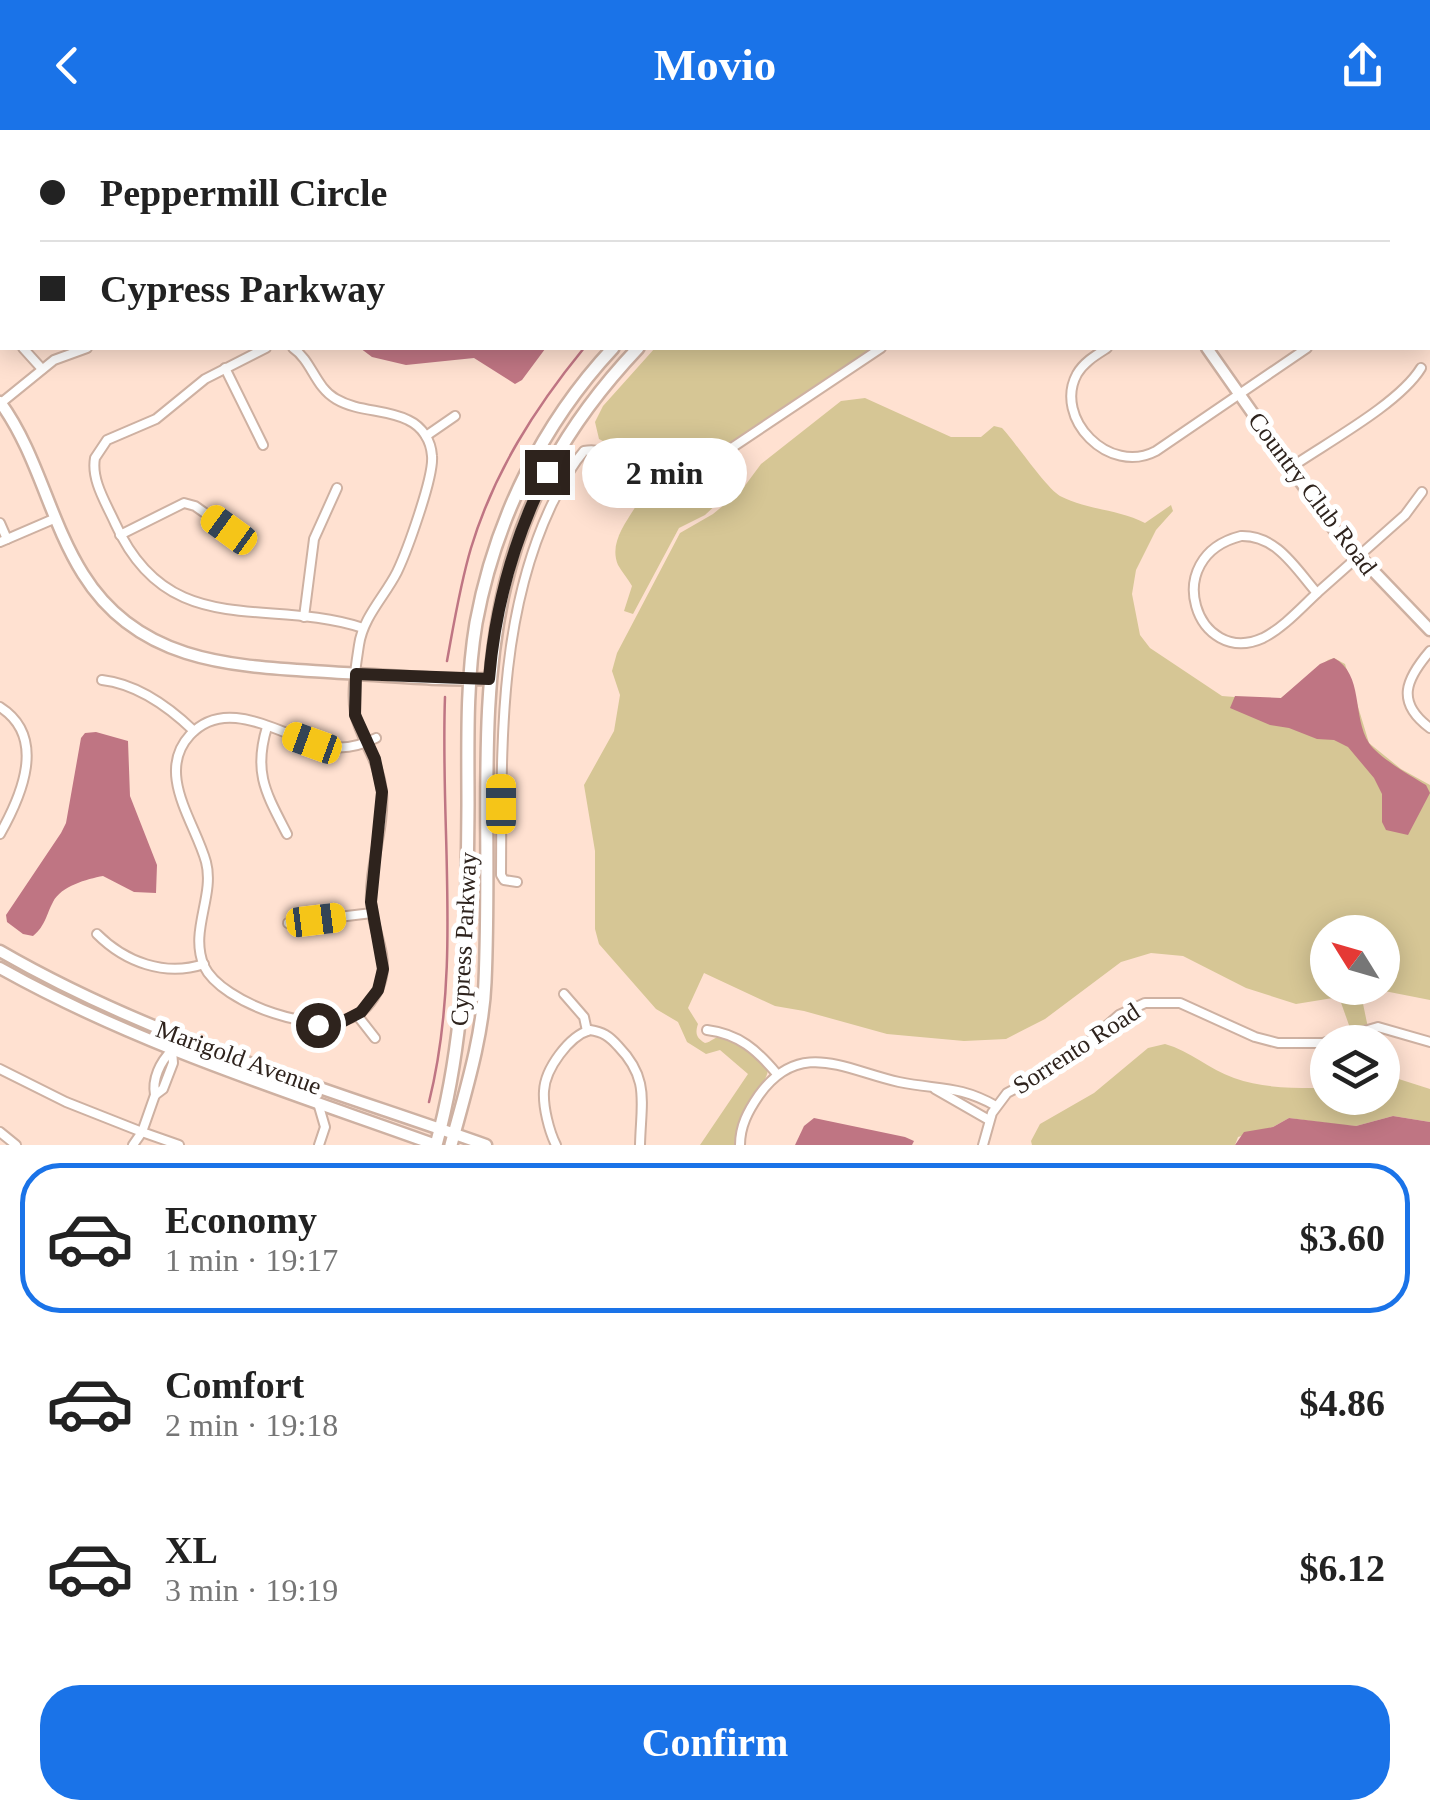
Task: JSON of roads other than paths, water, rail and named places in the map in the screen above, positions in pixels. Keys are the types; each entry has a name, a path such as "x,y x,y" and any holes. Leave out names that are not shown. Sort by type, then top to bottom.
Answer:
{"main road":[{"name":"Cypress Parkway","path":"436,1145 457,1045 466,958 469,680 486,581 517,488 544,438 576,390 611,350"},
{"name":"Cypress Parkway","path":"452,1139 485,986 489,679 496,620 511,558 529,508 572,429 636,350"},
{"name":"Country Club Road","path":"1208,350 1358,558 1430,630"},
{"path":"0,402 20,433 73,557 91,587 124,620 150,638 186,655 218,663 489,679"},
{"name":"Marigold Avenue","path":"0,951 103,1006 177,1036 440,1130 452,1139 486,1145"},
{"name":"Marigold Avenue","path":"0,968 98,1019 172,1050 436,1145"}],"street":[{"path":"25,350 42,370"},
{"path":"0,402 60,357 81,350"},
{"path":"262,350 201,382 162,415 113,437 99,449 94,471 120,535 147,570 188,599 223,611 342,620 363,628"},
{"path":"295,350 334,398 405,419 426,436 432,464 397,572 363,628 356,674 354,707 372,740 380,776 382,801 372,914 382,953 382,975 372,1000 357,1015 332,1025 306,1023 231,995 217,984 204,964 199,936 208,870 176,776 180,750 194,731 227,718 241,718 329,747 352,747 372,740"},
{"path":"517,882 504,880 501,875 506,682 525,574 543,522 567,473 584,451 608,454 634,472 658,480 696,472 878,350"},
{"path":"1104,350 1081,368 1071,398 1082,426 1098,446 1114,456 1132,459 1150,454 1304,350"},
{"path":"225,368 262,444"},
{"path":"1290,468 1391,400 1422,368"},
{"path":"426,436 455,416"},
{"path":"304,618 314,539 338,488"},
{"path":"1318,594 1274,545 1247,536 1230,539 1206,556 1192,591 1197,611 1209,628 1232,640 1246,642 1268,635 1318,594 1405,516 1422,492"},
{"path":"120,535 184,503 196,506 229,530"},
{"path":"0,523 4,541 56,518"},
{"path":"377,606 386,612"},
{"path":"1430,651 1411,674 1407,694 1413,711 1430,728"},
{"path":"489,679 506,682"},
{"path":"102,680 124,684 152,699 194,731"},
{"path":"0,707 20,725 28,748 19,794 0,834"},
{"path":"267,727 261,750 261,776 287,834"},
{"path":"288,924 372,914"},
{"path":"97,934 113,949 155,968 177,970 204,964"},
{"path":"564,994 584,1018 587,1031"},
{"name":"Sorrento Road","path":"983,1145 996,1106 1014,1088 1072,1058 1119,1015 1152,1002 1180,1003 1255,1037 1278,1043 1322,1043 1374,1027 1430,1042"},
{"path":"357,1015 375,1038"},
{"path":"708,1030 727,1032 748,1044 777,1074"},
{"path":"556,1145 544,1096 546,1083 572,1040 587,1031 606,1034 638,1069 640,1145"},
{"path":"133,1145 142,1132 155,1095 162,1059 172,1050 177,1036"},
{"path":"740,1145 744,1118 777,1074 805,1062 818,1061 931,1087 962,1090 996,1106"},
{"path":"0,1069 66,1102 179,1145"},
{"path":"931,1087 989,1120"},
{"path":"318,1102 325,1127 319,1145"},
{"path":"0,1132 16,1145"}],"waterway":[{"path":"447,661 467,562 491,493 533,418 582,350"},
{"path":"429,1102 445,1002 448,900 445,697"}]}
